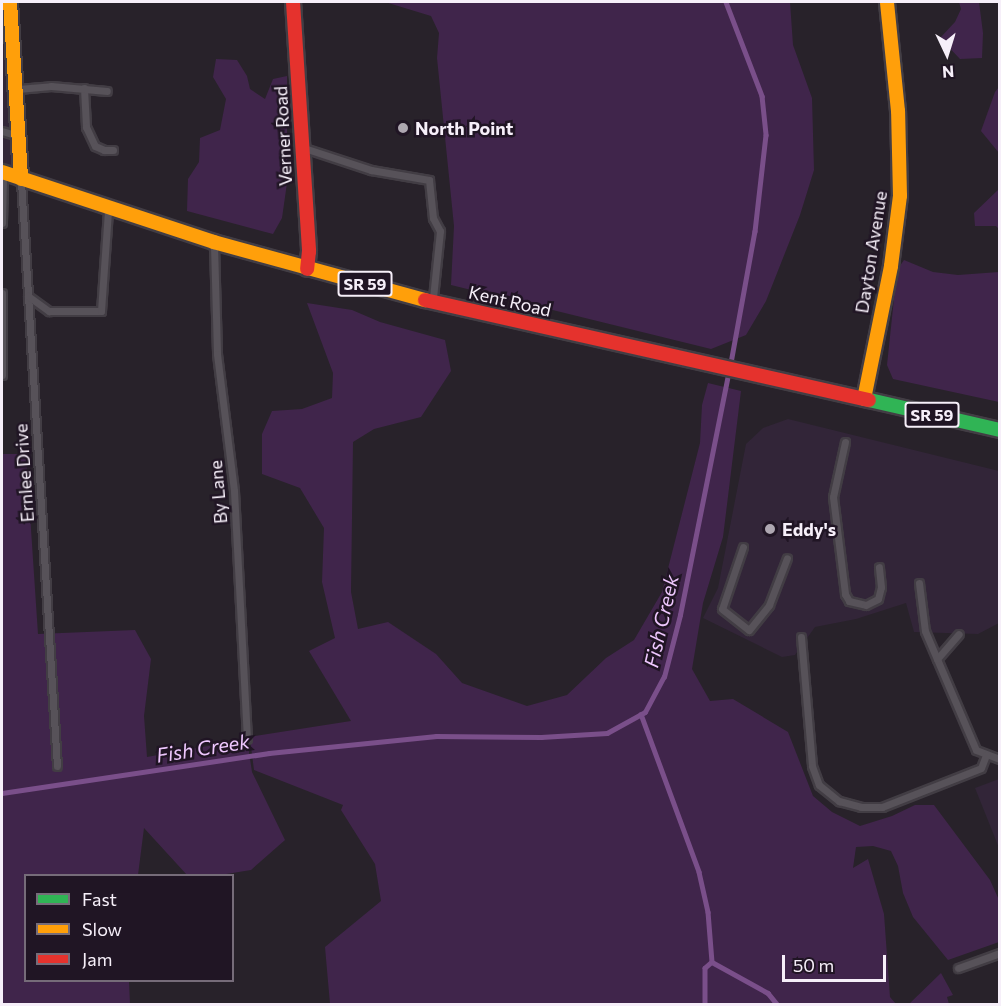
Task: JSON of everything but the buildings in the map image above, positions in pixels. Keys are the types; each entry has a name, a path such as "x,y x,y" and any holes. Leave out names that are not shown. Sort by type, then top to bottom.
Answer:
{"main road":[{"path":"10,2 11,61 21,179"},
{"name":"Verner Road","path":"293,2 309,251 307,268"},
{"name":"Dayton Avenue","path":"864,399 891,266 900,196 898,111 887,2"},
{"name":"SR 59","path":"2,172 21,179"},
{"name":"Kent Road","path":"21,179 214,242 433,301 999,430"}],"lane":[{"path":"15,90 51,86 108,91"},
{"path":"84,88 86,127 96,146 104,150 113,150"},
{"path":"2,131 18,136"},
{"path":"302,147 371,170 429,180 433,218 440,231 433,301"},
{"path":"2,172 2,223"},
{"name":"Ernlee Drive","path":"21,179 57,766"},
{"path":"28,296 49,311 101,311 108,207"},
{"name":"By Lane","path":"214,242 217,354 234,492 247,739"},
{"path":"2,293 2,375"},
{"path":"845,442 833,497 845,594 849,601 866,605 878,599 881,587 879,567"},
{"path":"743,547 722,609 749,630 769,605 787,558"},
{"path":"919,582 925,631 976,750 999,759"},
{"path":"938,658 959,634"},
{"path":"801,637 812,766 819,785 840,801 861,807 882,807 981,768 986,755"},
{"path":"958,968 999,953"}],"shaded area":[{"path":"2,2 19,160 2,172"},
{"path":"385,2 790,2 793,45 812,98 814,170 800,215 766,301 746,335 711,349 451,285 454,226 437,58 439,33 431,16"},
{"path":"959,2 979,2 983,33 982,58 960,59 940,38 955,22 961,9"},
{"path":"216,59 237,60 247,76 250,89 265,99 273,79 287,76 287,183 282,218 273,234 187,211 188,179 199,162 200,138 220,130 226,99 213,77"},
{"path":"999,87 999,153 981,131 995,92"},
{"path":"999,189 999,229 996,226 975,226 974,213"},
{"path":"904,260 933,272 958,275 999,272 999,402 893,379 887,365 897,270"},
{"path":"307,303 352,310 380,322 445,340 451,371 421,417 374,429 353,442 351,592 358,629 388,622 436,654 462,683 527,706 567,695 606,658 634,640 662,592 700,443 702,405 708,383 741,391 723,537 703,603 692,669 710,701 733,699 788,732 813,796 832,812 860,826 892,816 915,805 934,805 990,880 999,900 999,942 948,960 913,917 903,893 898,866 891,851 873,846 856,847 853,868 868,859 884,914 890,997 896,1004 330,1004 325,947 381,901 375,864 341,810 343,805 254,770 250,739 255,736 351,721 309,651 335,638 322,582 324,528 300,488 262,474 262,434 272,411 302,409 332,398 333,373"},
{"path":"788,419 999,471 999,623 978,634 914,632 906,603 856,619 815,627 795,655 782,657 703,618 718,588 746,444 763,428"},
{"path":"2,454 26,454 38,634 135,630 151,659 144,716 147,757 247,739 252,772 285,840 251,870 226,874 186,874 144,828 138,874 24,874 24,982 129,982 130,1004 2,1004"},
{"path":"999,779 999,848 975,788"},
{"path":"941,973 953,995 947,997 949,1004 909,1004"}],"waterway":[{"name":"Fish Creek","path":"726,2 762,96 766,135 755,231 731,363"},
{"name":"Fish Creek","path":"2,793 269,753 436,736 541,737 607,733 645,712 664,677 680,615 728,374"},
{"path":"641,714 699,872 708,912 712,962 705,968 705,1004"},
{"path":"712,962 768,993 777,1004"}],"traffic: fast":[{"path":"869,400 1000,430"}],"traffic: slow":[{"path":"10,2 21,179"},
{"path":"864,399 891,266 900,196 898,111 887,2"},
{"path":"2,172 214,242 425,300"}],"traffic: jam":[{"path":"293,2 309,251 307,269"},
{"path":"425,300 869,400"}],"place":[{"name":"North Point","path":"403,128"},
{"name":"Eddy's","path":"770,529"}]}
